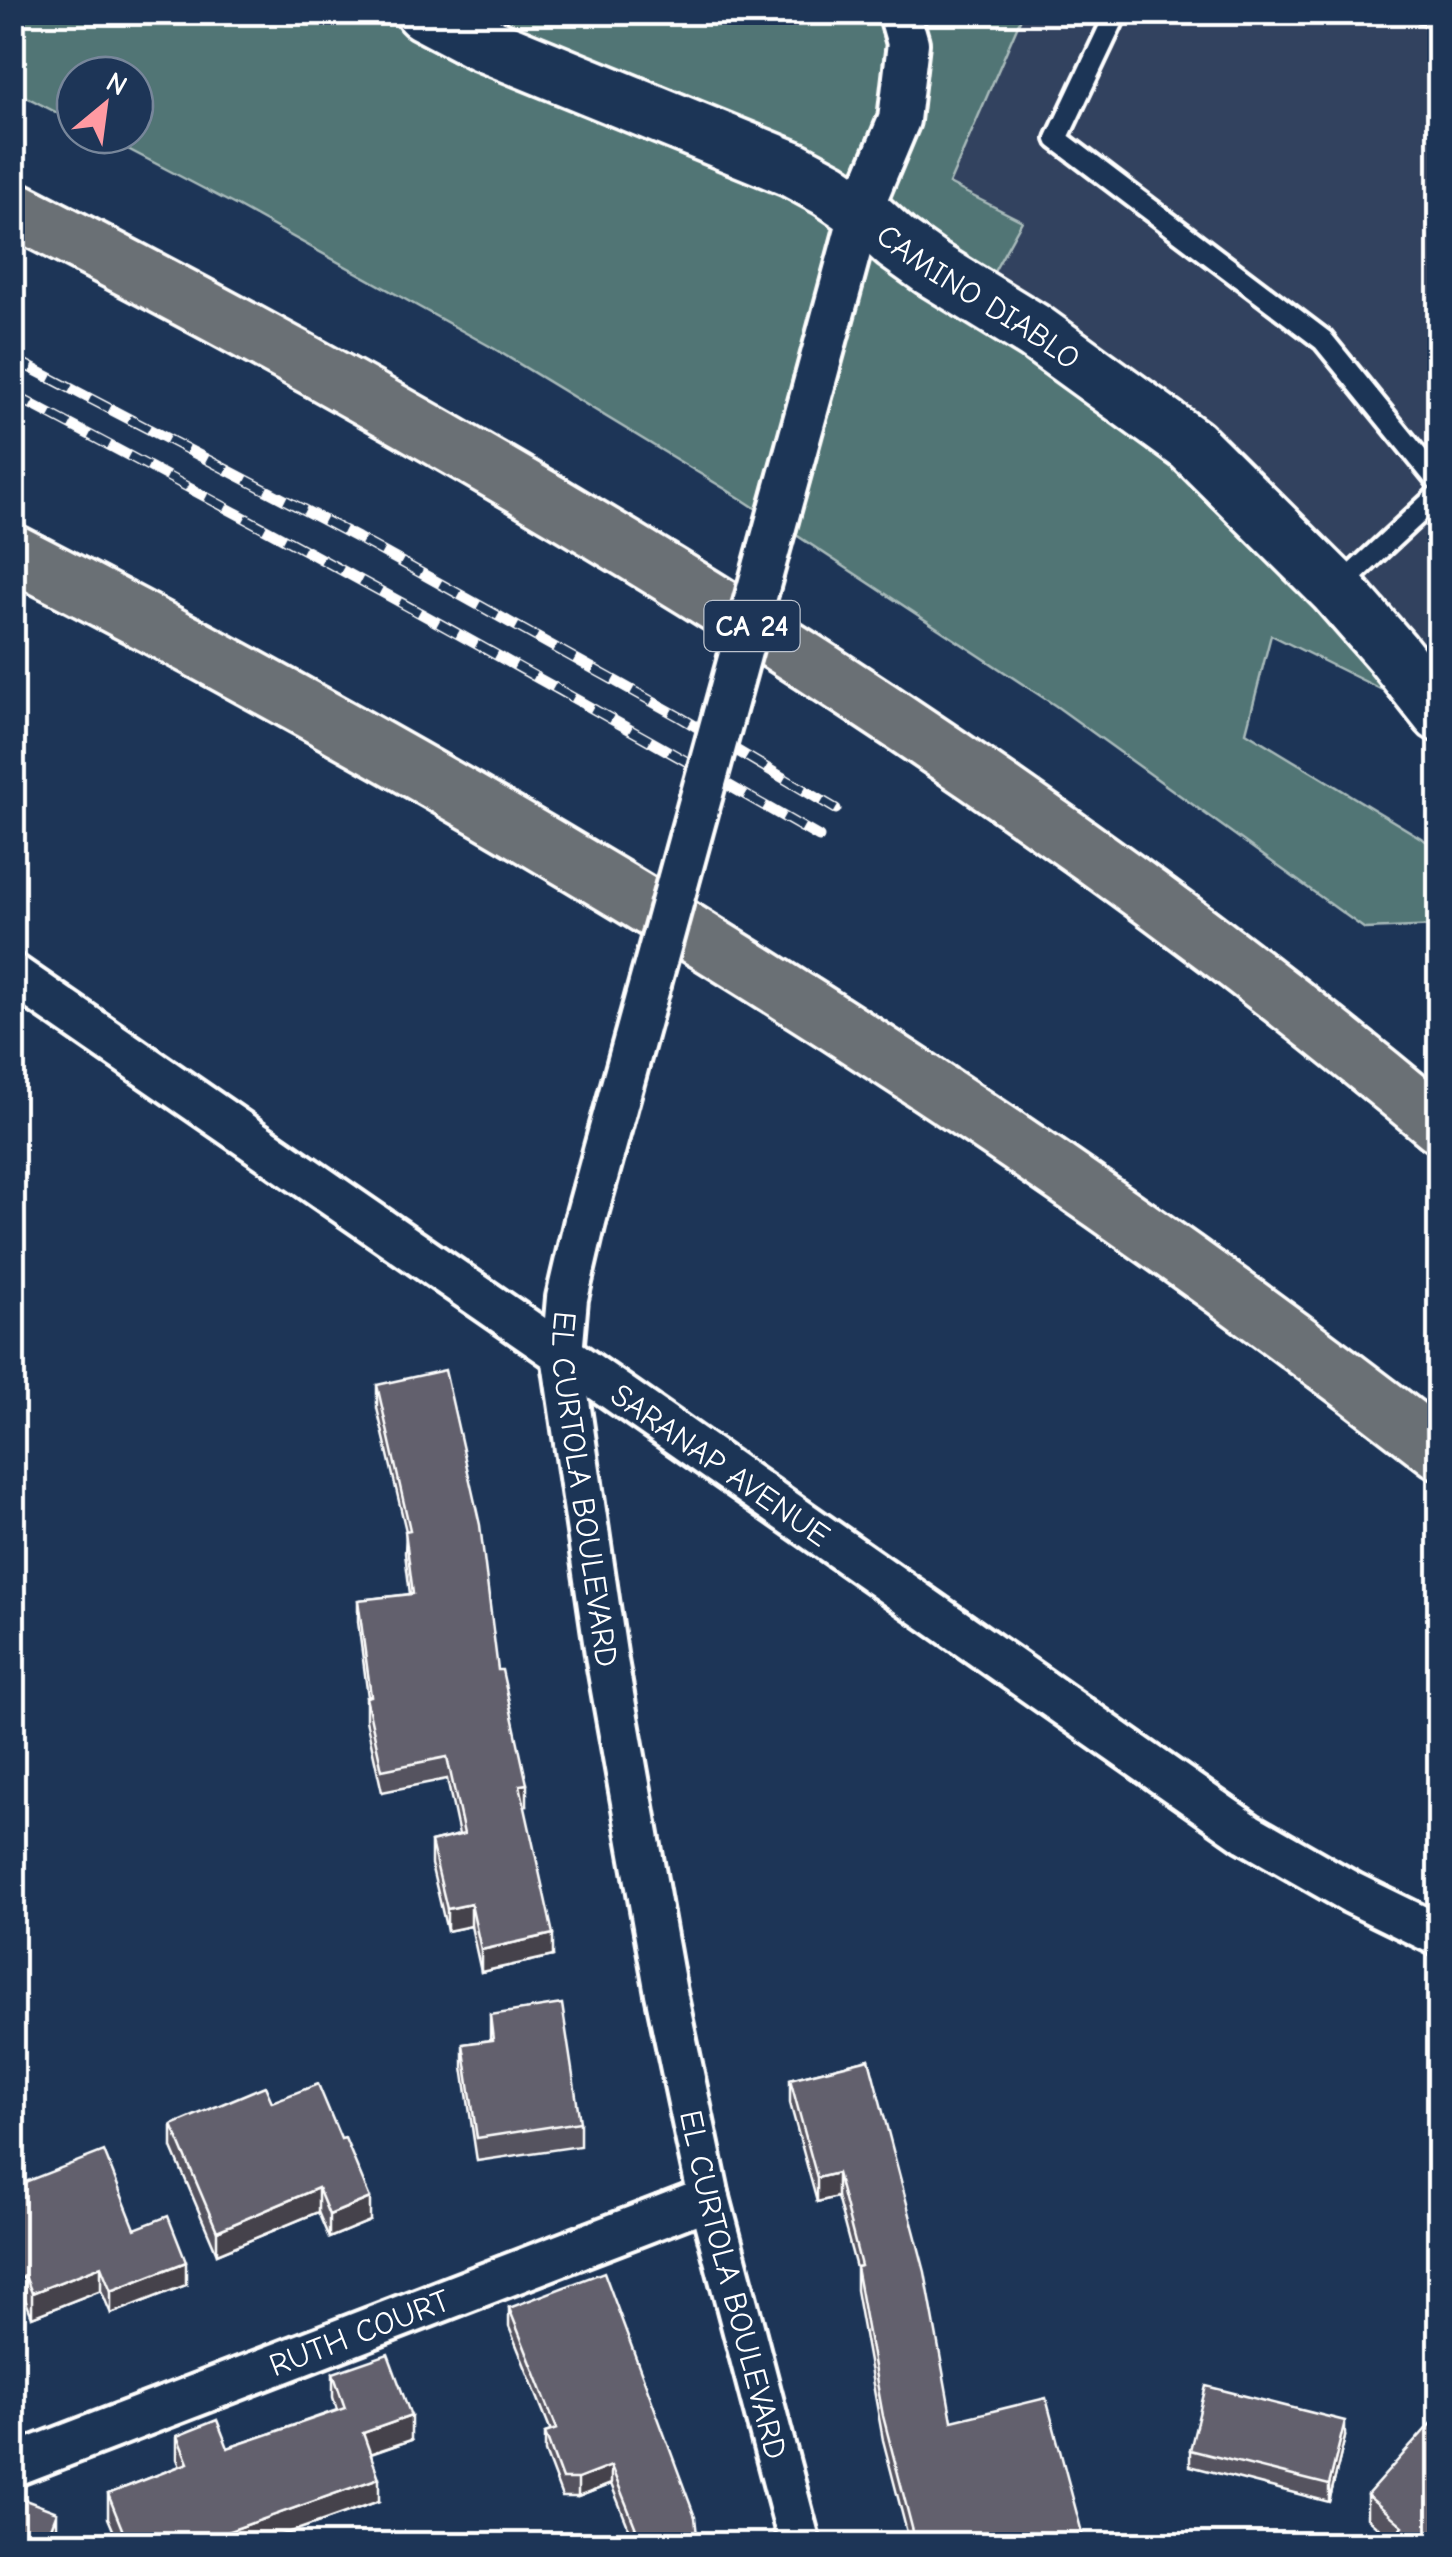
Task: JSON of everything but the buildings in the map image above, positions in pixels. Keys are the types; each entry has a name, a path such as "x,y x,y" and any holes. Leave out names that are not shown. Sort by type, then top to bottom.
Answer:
{"highway":[{"name":"CA 24","path":"12,208 262,338 442,438 835,678 1102,862 1266,985 1440,1125"},
{"path":"12,552 160,628 503,818 782,989 1040,1158 1440,1450"}],"street":[{"name":"CAMINO DIABLO","path":"424,12 480,42 792,169 829,189 907,252 1035,332 1190,445 1336,589 1440,714"},
{"name":"EL CURTOLA BOULEVARD","path":"800,2544 709,2198 666,1993 607,1661 562,1354 567,1298 585,1221 862,212 899,120 908,43 900,12"},
{"name":"SARANAP AVENUE","path":"12,974 1248,1833 1440,1936"},
{"name":"RUTH COURT","path":"12,2466 709,2198"}],"lane":[{"path":"1117,12 1057,139 1324,340 1440,484"},
{"path":"1425,12 1440,18"},
{"path":"1336,589 1440,492"}],"shaded area":[{"path":"1023,13 1439,13 1439,714 980,297 948,184"}],"green space":[{"path":"899,12 908,42 922,13 1023,13 949,184 1022,221 980,297 1035,332 1439,718 1271,635 1246,732 1439,849 1439,926 1365,929 1056,706 740,498 493,348 139,155 155,155 155,55 55,55 55,112 13,90 12,13"}],"railway":[{"path":"12,358 358,538 680,717 836,809"},
{"path":"12,394 418,612 819,837"}]}
